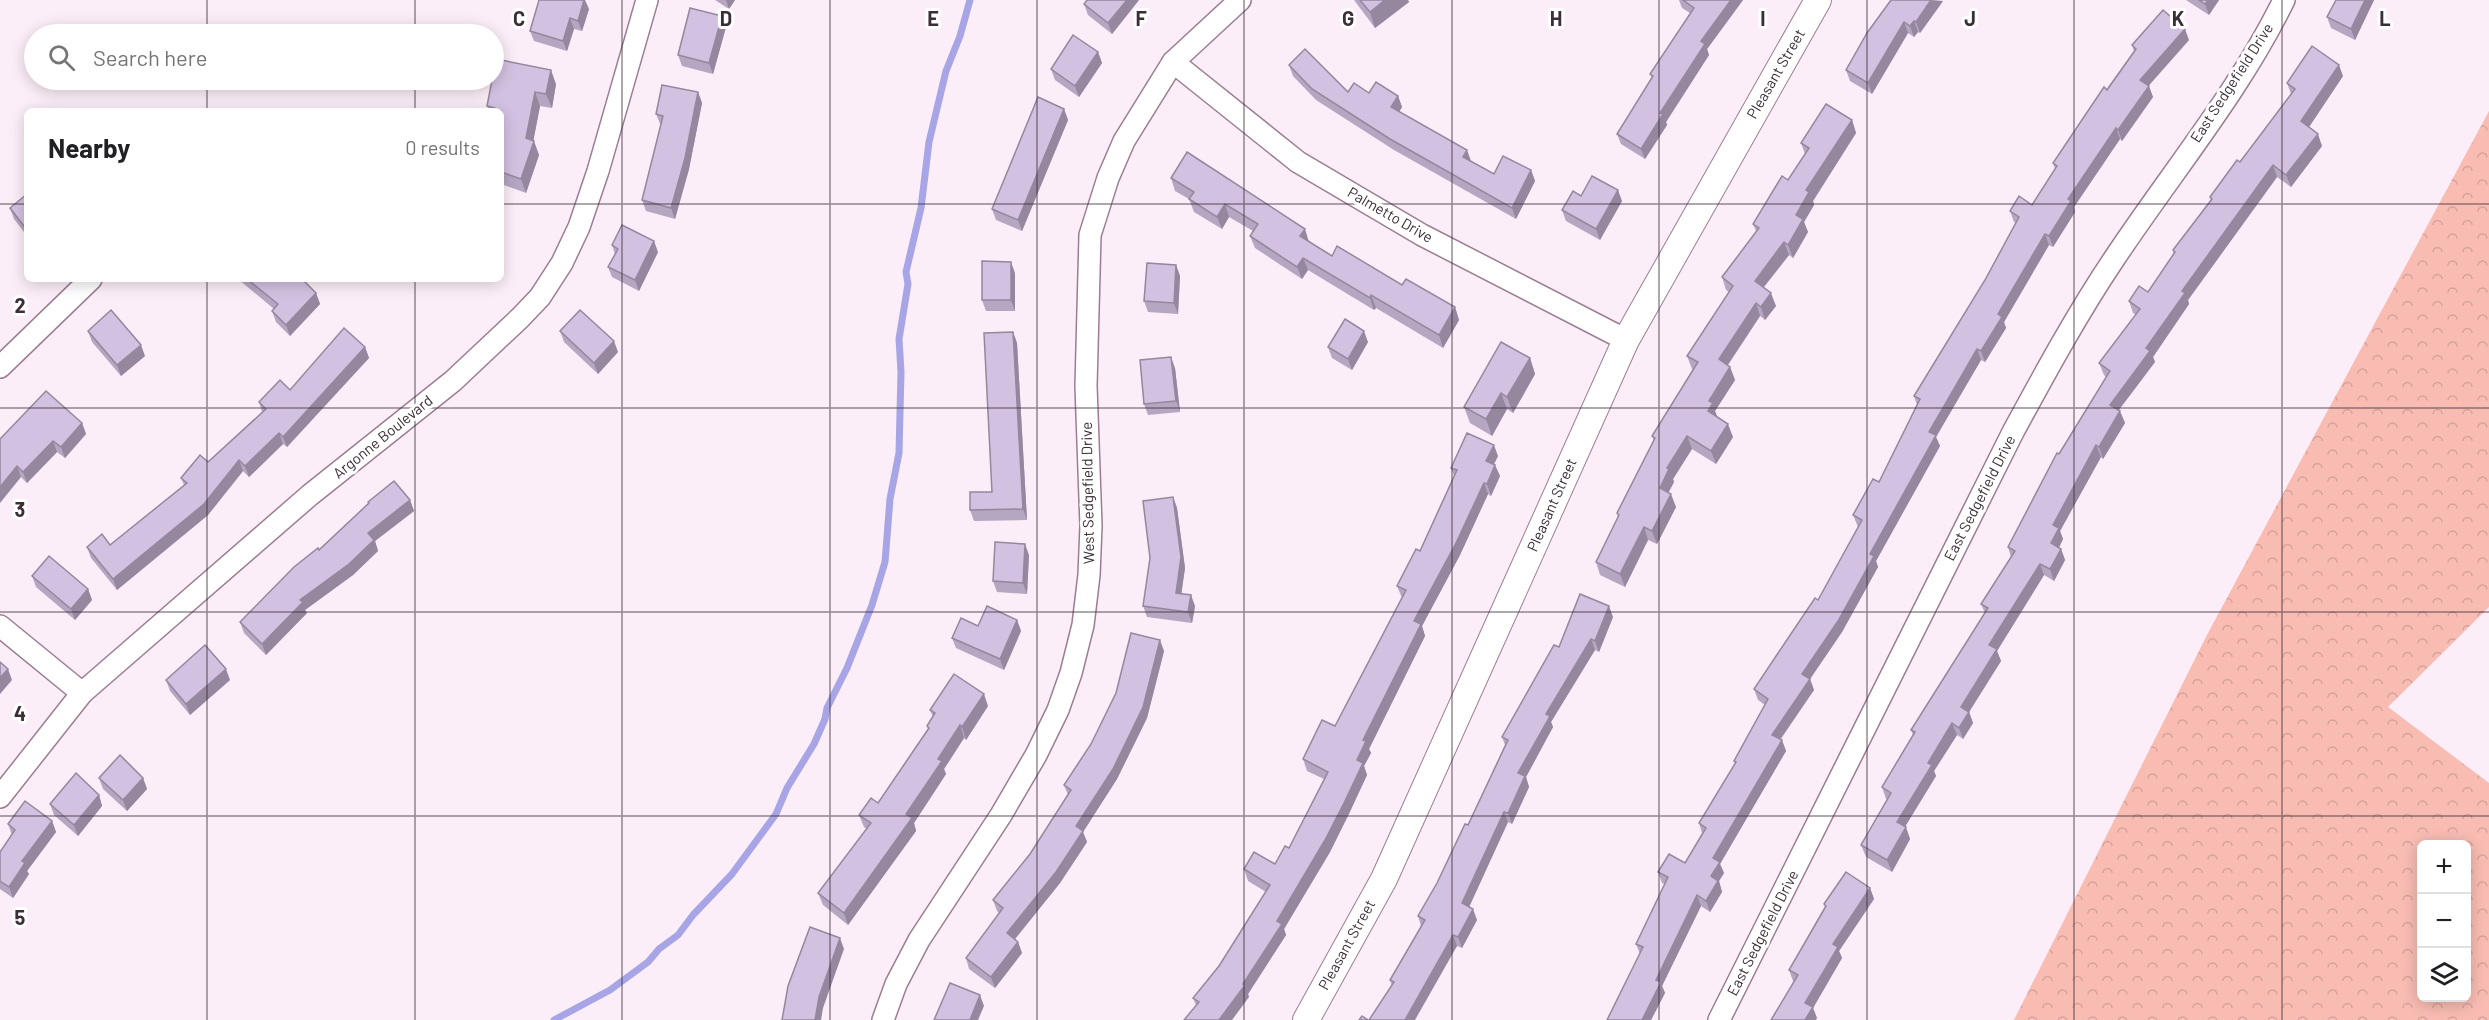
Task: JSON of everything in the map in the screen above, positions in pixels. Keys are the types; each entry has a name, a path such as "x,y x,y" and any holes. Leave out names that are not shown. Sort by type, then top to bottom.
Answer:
{"street":[{"name":"Argonne Boulevard","path":"0,797 82,693 310,495 453,381 540,297 562,263 579,227 598,171 647,0"},
{"name":"West Sedgefield Drive","path":"883,1020 896,984 920,940 1001,816 1036,755 1058,710 1071,673 1083,625 1089,575 1091,525 1086,386 1090,235 1108,178 1124,141 1173,62 1240,0"},
{"name":"Pleasant Street","path":"1306,1020 1384,879 1626,340 1818,0"},
{"name":"East Sedgefield Drive","path":"1719,1020 2013,432 2056,353 2114,260 2237,79 2284,0"},
{"name":"Palmetto Drive","path":"1173,62 1298,162 1422,235 1626,340"},
{"path":"0,367 89,282"},
{"path":"0,626 82,693"}],"green space":[{"path":"2489,111 2489,607 2388,707 2489,783 2489,1020 2014,1020 2208,633"}],"building":[{"path":"539,0 584,0 578,21 570,18 563,41 530,31"},
{"path":"1087,0 1127,0 1108,23 1084,4"},
{"path":"1360,0 1385,0 1370,12"},
{"path":"1683,0 1731,0 1701,41 1705,44 1660,113 1663,114 1641,149 1617,134 1653,76 1650,74 1694,8"},
{"path":"1891,0 1931,0 1916,22 1914,21 1910,26 1904,22 1868,83 1846,70 1867,33"},
{"path":"2336,0 2365,0 2351,29 2327,17"},
{"path":"690,8 722,16 709,63 678,55"},
{"path":"2163,10 2185,29 2140,80 2149,86 2118,130 2116,128 2068,199 2071,201 2049,236 2045,234 1998,314 2002,317 1981,351 1977,349 1929,432 1936,435 1870,554 1874,556 1838,621 1802,674 1810,679 1772,735 1782,740 1713,858 1720,862 1711,876 1718,881 1706,901 1697,895 1656,980 1661,982 1642,1020 1607,1020 1643,947 1636,944 1668,877 1658,872 1669,854 1685,863 1706,828 1699,823 1736,762 1734,761 1768,699 1754,689 1815,598 1818,600 1862,520 1853,515 1873,479 1879,482 1920,399 1914,396 1985,280 2019,217 2010,211 2019,196 2032,205 2057,166 2053,163 2104,87 2107,90 2136,49 2132,45"},
{"path":"1073,35 1098,52 1075,86 1051,69"},
{"path":"2312,46 2339,65 2301,121 2318,134 2286,175 2273,165 2182,291 2185,293 2146,348 2150,351 2110,405 2120,411 2099,447 2096,445 2053,525 2059,528 2051,543 2061,549 2050,569 2040,564 1989,645 1997,649 1961,707 1969,712 1959,728 1952,723 1928,763 1932,765 1897,822 1906,827 1887,860 1861,845 1891,793 1882,787 1915,732 1911,730 1988,608 1981,604 2015,551 2008,547 2057,453 2059,454 2110,371 2099,363 2140,309 2129,301 2139,286 2148,292 2175,252 2173,250 2212,199 2210,197 2237,160 2240,162 2295,89 2287,83"},
{"path":"1305,49 1348,92 1354,83 1369,93 1376,82 1398,96 1391,107 1467,150 1463,157 1494,174 1503,156 1531,170 1512,208 1390,139 1312,89 1289,65"},
{"path":"504,61 551,70 546,94 535,92 526,138 534,141 521,179 504,173 504,108 487,106 490,90 504,90"},
{"path":"662,85 698,92 685,158 671,208 642,200 663,116 656,114"},
{"path":"1038,97 1064,109 1018,220 992,209"},
{"path":"1826,104 1852,120 1806,190 1809,192 1796,215 1803,219 1788,245 1784,242 1755,281 1771,293 1761,307 1756,303 1719,359 1730,367 1709,401 1713,403 1708,411 1728,424 1711,451 1687,436 1667,468 1669,469 1660,488 1671,494 1652,531 1644,527 1620,574 1596,562 1619,515 1617,513 1655,438 1652,436 1698,362 1687,356 1733,286 1722,277 1759,228 1753,224 1782,176 1788,180 1809,148 1801,143"},
{"path":"1187,152 1305,229 1300,236 1332,256 1337,246 1402,285 1406,279 1455,307 1439,335 1303,258 1297,267 1250,236 1258,224 1225,204 1217,217 1189,199 1194,192 1171,178"},
{"path":"1592,176 1618,190 1596,229 1562,210 1573,191 1581,196"},
{"path":"24,196 24,226 10,208"},
{"path":"622,225 654,241 635,280 608,267 618,249 612,245"},
{"path":"982,261 1011,262 1011,300 982,300"},
{"path":"1147,263 1176,265 1174,303 1144,301"},
{"path":"251,282 305,282 316,293 286,325 272,311 278,304"},
{"path":"111,310 141,345 117,365 88,331"},
{"path":"580,310 614,341 594,363 560,331"},
{"path":"1345,319 1364,331 1348,359 1328,347"},
{"path":"344,328 365,347 283,437 279,433 245,466 239,460 204,504 113,579 87,547 102,534 110,545 187,483 181,478 200,455 208,462 266,409 259,402 280,380 290,390"},
{"path":"1013,332 1023,509 970,510 970,492 992,492 984,333"},
{"path":"1501,342 1530,358 1507,397 1501,393 1486,419 1464,407"},
{"path":"1171,357 1176,401 1144,404 1140,360"},
{"path":"46,391 82,423 61,447 53,441 23,472 17,466 0,487 0,439"},
{"path":"1467,433 1494,445 1486,461 1495,465 1414,621 1421,624 1363,740 1366,741 1357,760 1363,763 1344,803 1277,921 1282,924 1243,984 1245,985 1219,1020 1184,1020 1199,1002 1193,998 1219,966 1270,885 1244,869 1254,852 1275,864 1285,846 1289,848 1328,772 1303,759 1322,720 1335,726 1406,590 1397,586 1416,549 1420,551 1457,470 1451,468"},
{"path":"394,481 410,500 368,533 374,540 349,564 300,600 303,602 262,644 240,622 294,567 318,548 319,550 368,502"},
{"path":"1173,497 1181,557 1176,593 1191,595 1188,612 1143,606 1150,558 1143,501"},
{"path":"995,542 1025,544 1023,583 993,581"},
{"path":"49,556 88,589 71,609 32,576"},
{"path":"1580,594 1609,606 1595,641 1591,639 1546,714 1550,716 1518,773 1525,776 1508,813 1504,812 1462,903 1473,909 1458,937 1453,935 1405,1020 1369,1020 1394,982 1390,980 1425,920 1418,916 1437,883 1465,824 1468,825 1508,740 1502,737 1554,645 1559,647"},
{"path":"987,606 1017,620 1000,659 952,638 961,618 978,626"},
{"path":"1131,633 1160,640 1143,707 1113,769 1076,826 1083,831 1056,872 1007,933 1018,942 991,977 966,958 1003,908 993,900 1030,854 1071,790 1064,785 1091,744 1116,693"},
{"path":"205,645 226,669 186,704 166,680"},
{"path":"0,662 8,669 0,678"},
{"path":"954,674 984,694 962,727 960,725 938,759 942,761 906,814 912,818 844,913 818,893 871,823 859,815 871,798 878,803 929,728 927,726 935,713 930,710"},
{"path":"120,755 143,778 123,800 99,778"},
{"path":"76,773 99,795 74,825 50,804"},
{"path":"25,801 52,821 22,861 25,863 9,887 0,881 0,852 15,830 8,824"},
{"path":"1846,872 1870,888 1833,944 1838,947 1805,1003 1813,1007 1805,1020 1771,1020 1798,975 1789,970 1826,906 1824,904"},
{"path":"810,927 840,938 819,997 815,1020 782,1020 788,986"},
{"path":"950,983 980,995 970,1020 934,1020"}],"waterway":[{"path":"554,1020 610,990 648,962 659,949 678,935 693,915 732,874 776,814 787,788 814,744 825,719 827,708 847,668 872,605 885,562 890,499 899,453 901,372 899,339 908,284 906,272 921,208 929,142 946,71 960,36 970,0"}]}
